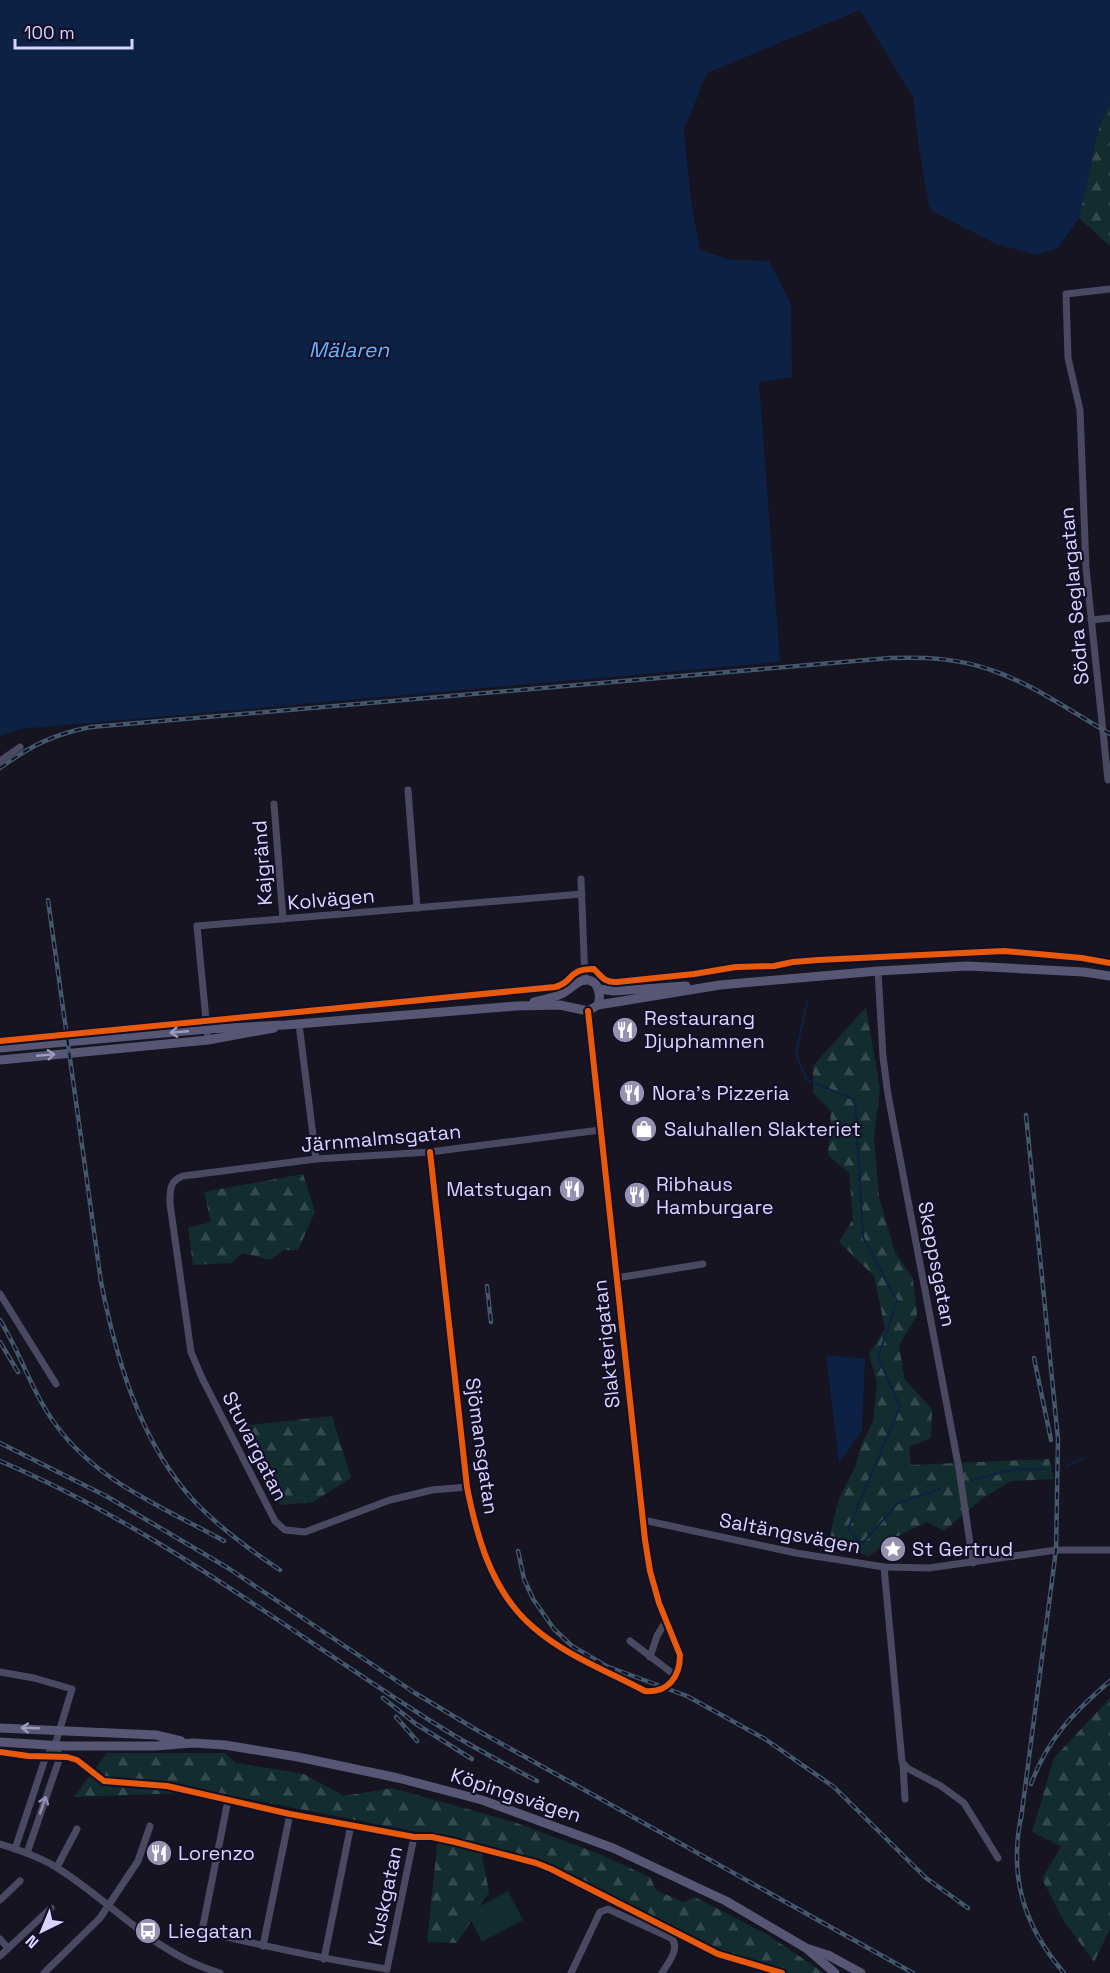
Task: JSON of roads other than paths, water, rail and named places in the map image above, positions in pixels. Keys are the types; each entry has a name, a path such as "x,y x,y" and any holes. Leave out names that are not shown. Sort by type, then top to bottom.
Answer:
{"main road":[{"path":"0,1048 207,1029 299,1024 516,1006 560,1005 588,1011 598,1005 720,985 878,971 967,966 1084,972 1110,976"},
{"path":"516,1006 559,995 585,981 593,983 599,989 601,997 598,1005"},
{"path":"599,989 614,991 720,985"},
{"path":"572,988 570,998 574,1007"},
{"path":"0,1060 207,1040 261,1032 285,1025"},
{"name":"Köpingsvägen","path":"0,1728 156,1735 193,1743"},
{"name":"Köpingsvägen","path":"0,1742 56,1746 155,1746 193,1743 225,1745 298,1757 398,1778 482,1800 575,1833 638,1859 726,1901 806,1948 835,1973"},
{"name":"Köpingsvägen","path":"806,1948 828,1955 861,1973"}],"street":[{"name":"Södra Seglargatan","path":"1108,780 1085,558 1080,410 1068,358 1066,294 1110,289"},
{"path":"1091,620 1110,618"},
{"path":"1100,712 1110,712"},
{"path":"0,761 21,747"},
{"path":"408,790 417,908"},
{"name":"Kajgränd","path":"274,804 283,919"},
{"path":"581,879 585,981"},
{"name":"Kolvägen","path":"207,1040 197,926 582,894"},
{"name":"Skeppsgatan","path":"878,971 883,1057 888,1095 957,1458 973,1563"},
{"name":"Slakterigatan","path":"588,1011 643,1520 650,1571 659,1603 680,1655 677,1672"},
{"path":"299,1024 316,1159"},
{"name":"Järnmalmsgatan","path":"171,1186 176,1179 183,1176 316,1159 430,1152 600,1130"},
{"name":"Sjömansgatan","path":"430,1152 467,1487 478,1535 500,1588 514,1608 533,1627 557,1644 645,1691 661,1690 675,1679 677,1672"},
{"name":"Stuvargatan","path":"171,1186 170,1204 191,1352 275,1521 285,1530 305,1532 390,1500 432,1490 467,1487"},
{"path":"616,1278 702,1264"},
{"path":"0,1294 56,1384"},
{"name":"Saltängsvägen","path":"643,1520 796,1553 884,1567 929,1568 1062,1550 1110,1550"},
{"path":"884,1567 905,1799"},
{"path":"650,1657 657,1636 666,1621"},
{"path":"630,1641 650,1657 677,1672"},
{"path":"0,1672 34,1678 72,1689 59,1729 56,1746 60,1756 27,1853"},
{"path":"15,1849 46,1756 56,1746"},
{"path":"902,1761 907,1768 958,1797 975,1819 998,1858"},
{"name":"Kuskgatan","path":"263,1946 290,1814 228,1800 202,1930 263,1946 324,1959 388,1971 414,1837 351,1825 324,1959"},
{"path":"44,1973 92,1927 109,1906 138,1861 150,1826"},
{"path":"57,1867 77,1829"},
{"path":"0,1844 57,1867 85,1886 132,1926 183,1959 215,1972"},
{"path":"0,1900 20,1881"},
{"path":"0,1956 51,1908"},
{"path":"571,1973 600,1912 608,1909 671,1938 675,1942 676,1947 662,1973"},
{"path":"0,1939 8,1948"}],"water":[{"name":"Mälaren","path":"0,0 1110,0 1110,100 1098,131 1079,218 1058,248 1036,255 996,244 932,211 929,206 919,148 913,97 860,10 707,73 684,130 691,201 700,250 732,260 769,261 791,304 792,377 759,382 780,662 20,729 0,736"},
{"path":"826,1355 865,1359 862,1431 839,1463"}],"waterway":[{"path":"807,1002 796,1054 807,1080 855,1100 863,1237 897,1301 878,1357 900,1407 848,1529 862,1544 898,1503 940,1489"},
{"path":"1067,1466 1084,1458"},
{"path":"971,1480 1016,1469 1045,1469"}],"railway":[{"path":"0,768 43,742 65,733 91,727 890,658 941,659 991,670 1037,691 1110,734"},
{"path":"48,900 101,1282 114,1340 133,1398 159,1453 195,1502 247,1547 280,1570"},
{"path":"1021,1819 1056,1550 1058,1439 1026,1115"},
{"path":"487,1286 491,1322"},
{"path":"0,1320 48,1413 73,1445 91,1463 133,1492 224,1541"},
{"path":"0,1342 18,1372"},
{"path":"1034,1358 1051,1440"},
{"path":"0,1443 106,1496 228,1568 415,1693 475,1729 913,1973"},
{"path":"0,1461 116,1518 226,1586 442,1728 537,1781"},
{"path":"518,1551 524,1579 533,1599 554,1629 572,1646 606,1666 687,1696 765,1739 834,1787 926,1878 968,1908"},
{"path":"1031,1784 1045,1753 1063,1727 1110,1681"},
{"path":"383,1698 416,1724 472,1759"},
{"path":"396,1717 417,1741"},
{"path":"1022,1812 1017,1857 1022,1898 1038,1936 1064,1973"}],"place":[{"name":"Restaurang Djuphamnen","path":"625,1030"},
{"name":"Nora's Pizzeria","path":"632,1093"},
{"name":"Saluhallen Slakteriet","path":"644,1129"},
{"name":"Matstugan","path":"572,1189"},
{"name":"Ribhaus Hamburgare","path":"637,1195"},
{"name":"St Gertrud","path":"893,1549"},
{"name":"Lorenzo","path":"159,1853"},
{"name":"Liegatan","path":"148,1931"}]}
